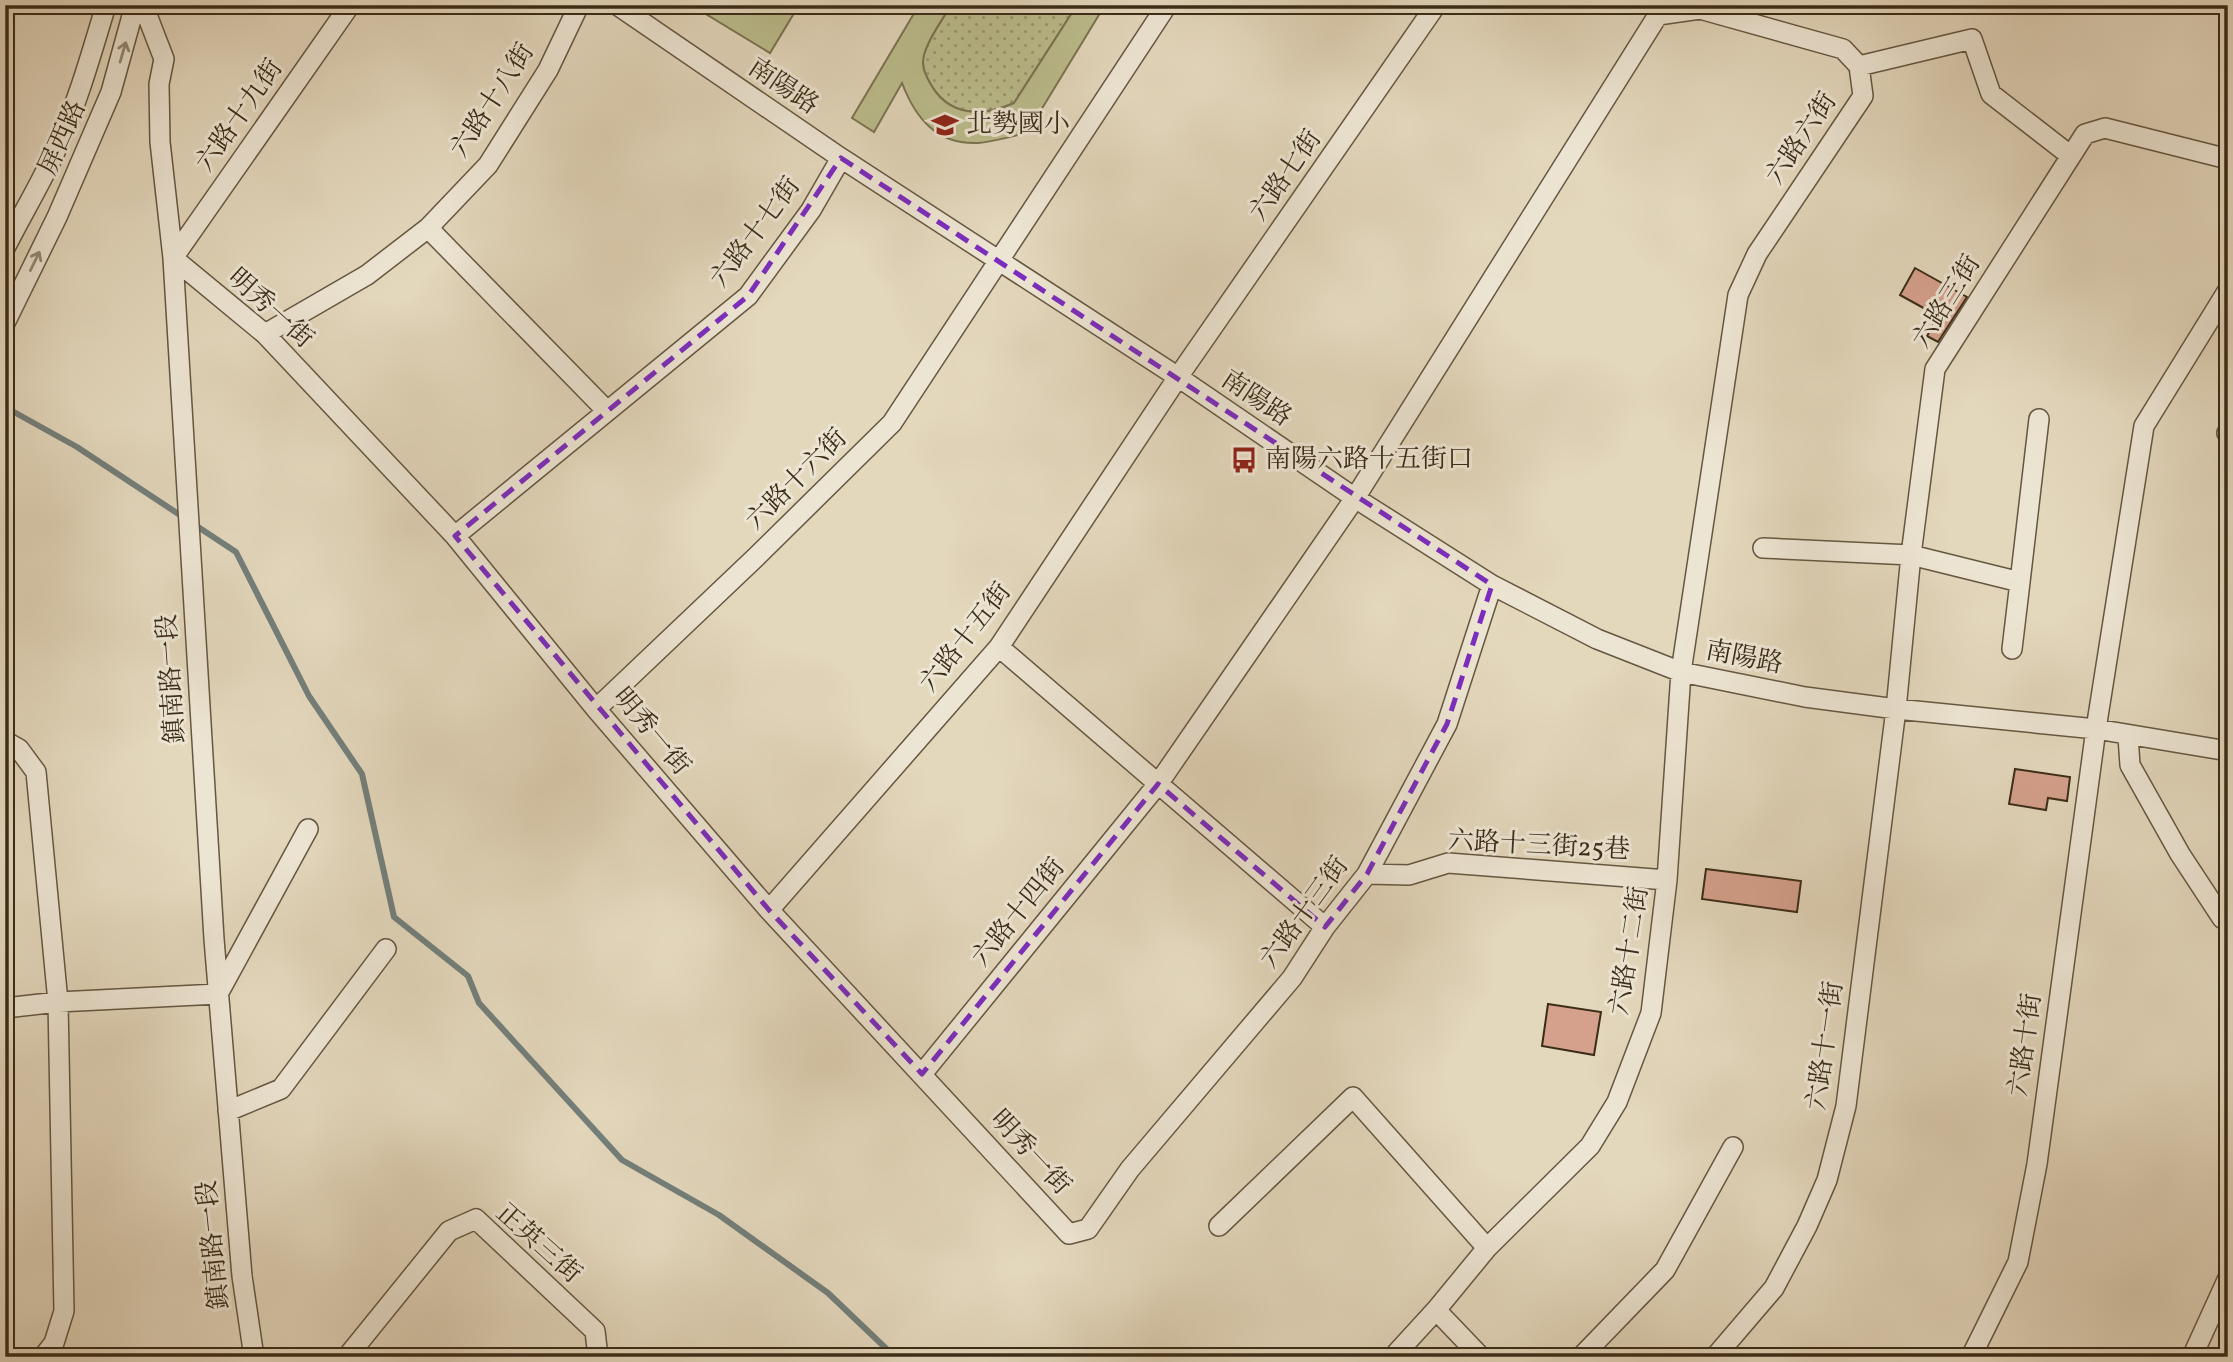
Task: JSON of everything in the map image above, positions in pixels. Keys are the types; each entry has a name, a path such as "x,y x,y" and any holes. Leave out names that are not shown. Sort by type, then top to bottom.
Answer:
{"street":[{"name":"屏西路","path":"5,248 63,132 87,71 106,5"},
{"name":"六路十九街","path":"173,258 350,5"},
{"name":"六路十八街","path":"265,334 368,275 428,228 488,165 548,70 579,5"},
{"name":"南陽路","path":"617,5 841,159 1178,377 1355,498 1492,585 1597,639 1681,672 1805,697 2096,729 2228,751"},
{"name":"六路十六街","path":"596,709 892,423 1167,5"},
{"name":"六路七街","path":"1178,377 1436,5"},
{"name":"屏西路","path":"5,323 57,216 111,92 132,6"},
{"name":"鎮南路一段","path":"132,6 147,15 164,59 159,84 160,142 173,258 218,994 242,1276 254,1357"},
{"path":"1355,498 1658,15 1700,9 1843,49 1859,66 1972,39 1991,94 2071,156"},
{"name":"六路六街","path":"1681,672 1738,295 1757,254 1863,96 1859,66"},
{"name":"六路三街","path":"1896,709 1911,555 1935,369 2085,134 2105,128 2228,159"},
{"name":"六路十七街","path":"455,536 748,296 811,209 841,159"},
{"path":"428,228 607,411"},
{"name":"明秀一街","path":"173,258 265,334 455,536 596,709 769,910 1069,1234 1088,1229"},
{"path":"2096,729 2144,426 2228,290"},
{"name":"六路十五街","path":"769,910 999,647 1178,377"},
{"path":"2011,649 2039,419"},
{"name":"六路十四街","path":"922,1074 1158,784 1355,498"},
{"path":"1763,548 1911,555 2020,582"},
{"name":"六路十三街","path":"1088,1229 1130,1169 1292,978 1325,927 1367,874 1447,724 1492,585"},
{"path":"999,647 1325,927"},
{"name":"六路十二街","path":"1393,1357 1487,1248 1590,1146 1617,1102 1651,1013 1667,880 1681,672"},
{"name":"六路十一街","path":"1714,1357 1774,1288 1807,1226 1827,1180 1846,1106 1896,709"},
{"name":"六路十街","path":"1970,1357 2018,1262 2037,1164 2096,729"},
{"path":"2127,736 2130,765 2180,854 2222,918 2228,922"},
{"path":"5,741 19,749 36,772 58,1002 64,1311 54,1343 43,1357"},
{"path":"5,1007 218,994 308,830"},
{"name":"六路十三街25巷","path":"1367,874 1409,875 1448,863 1667,880"},
{"path":"228,1111 281,1090 387,949"},
{"path":"1219,1226 1353,1097 1487,1248"},
{"path":"1581,1357 1665,1270 1733,1147"},
{"name":"正英三街","path":"347,1357 449,1231 476,1219 595,1331 598,1357"},
{"path":"2192,1357 2228,1278"},
{"path":"1436,1310 1481,1357"}],"highlighted area":[{"path":"841,158 1492,585 1447,724 1367,874 1325,927 1158,784 922,1074 769,910 455,536 748,296"}],"green space":[{"path":"691,5 799,5 770,53"},
{"path":"919,5 951,5 929,41 924,56 924,68 929,81 946,102 956,108 979,112 1014,103 1077,5 1105,5 1027,133 978,143 950,139 929,127 913,107 902,83 874,132 852,118"},
{"path":"951,5 1077,5 1014,103 978,112 956,108 947,102 926,76 923,63 926,49"}],"building":[{"path":"1915,268 1967,297 1938,342 1927,336 1938,316 1900,295"},
{"path":"2015,769 2070,777 2067,801 2048,798 2046,810 2009,804"},
{"path":"1706,869 1801,881 1797,912 1702,899"},
{"path":"1548,1004 1601,1012 1594,1055 1542,1046"}],"waterway":[{"path":"5,407 77,447 183,517"},
{"path":"192,523 236,552 309,696 362,774 394,917 468,976 479,1003 622,1160 719,1215 828,1293 895,1357"}],"place":[{"name":"北勢國小","path":"945,125"},
{"name":"南陽六路十五街口","path":"1244,460"}]}
